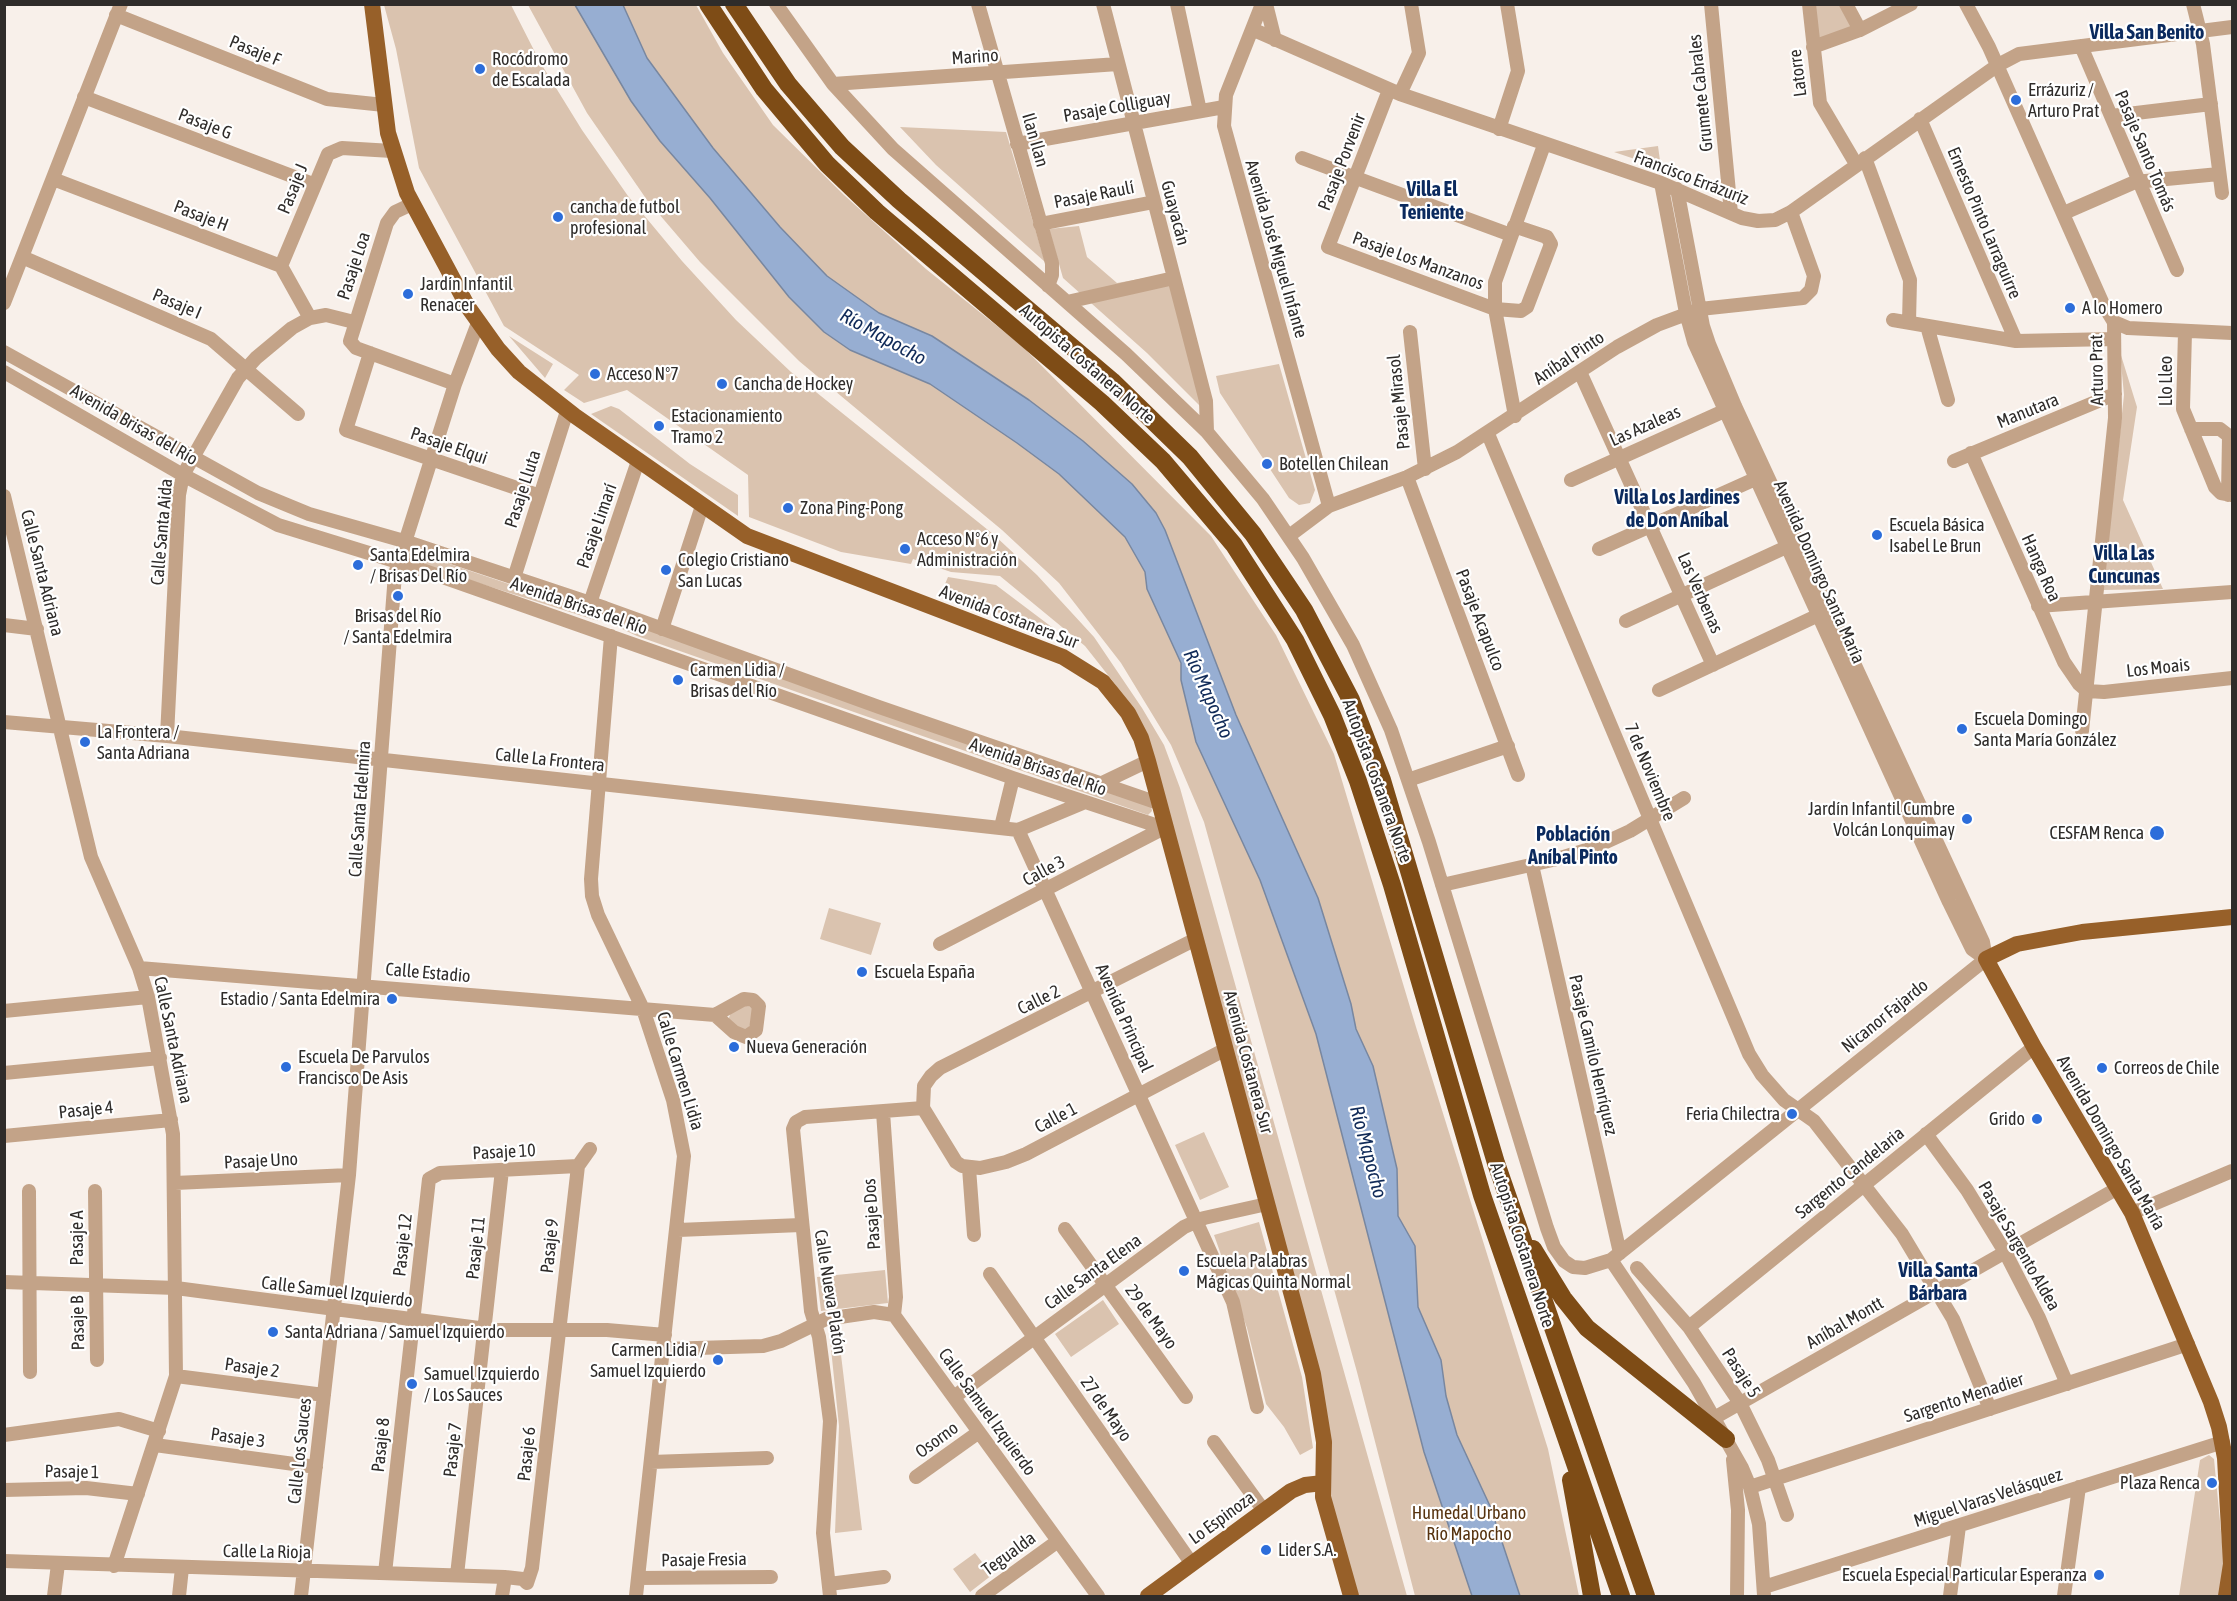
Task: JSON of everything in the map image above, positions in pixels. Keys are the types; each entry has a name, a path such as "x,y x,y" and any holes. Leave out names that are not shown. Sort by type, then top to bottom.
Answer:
{"highway":[{"name":"Autopista Costanera Norte","path":"708,4 759,83 817,153 877,212 1021,333 1149,447 1225,534 1277,610 1323,694 1358,781 1392,885 1465,1141 1621,1596"},
{"name":"Autopista Costanera Norte","path":"734,4 769,59 829,133 891,194 1112,381 1161,426 1239,514 1293,592 1342,681 1382,780 1507,1196 1646,1596"},
{"path":"1507,1196 1540,1262 1579,1320 1605,1345 1727,1441"},
{"path":"1557,1414 1592,1596"}],"main road":[{"name":"Avenida Costanera Sur","path":"372,4 392,151 412,204 478,323 519,372 567,411 702,506 754,539 1077,664 1103,682 1121,702 1136,726 1148,760 1194,940 1320,1402 1326,1510 1351,1596"},
{"name":"Nicanor Fajardo","path":"1986,959 2011,946 2082,932 2232,917"},
{"name":"Avenida Domingo Santa María","path":"1986,959 2034,1047 2132,1213 2216,1414 2223,1442 2232,1568 2226,1596"},
{"name":"Lo Espinoza","path":"1148,1596 1298,1487 1323,1484"}],"street":[{"path":"776,4 834,84 893,149 1149,375 1207,432 1263,499 1289,536 1353,645 1377,696 1408,780 1442,885 1554,1247 1564,1261 1577,1268 1595,1267 1615,1256 1714,1418 1750,1487 1761,1539 1764,1592"},
{"name":"Ilan Ilan","path":"978,4 1052,263 1052,275 1048,286"},
{"name":"Guayacán","path":"1103,4 1206,401 1207,432"},
{"path":"1177,4 1200,111"},
{"path":"1264,4 1275,40"},
{"name":"Avenida José Miguel Infante","path":"1264,4 1229,83 1224,107 1226,136 1329,506"},
{"name":"Pasaje Porvenir","path":"1328,247 1355,178 1394,92 1419,53 1411,4"},
{"path":"1499,129 1518,71 1507,4"},
{"name":"Grumete Cabrales","path":"1711,4 1731,213"},
{"name":"Latorre","path":"1809,4 1820,103 1861,161 1911,280 1909,322"},
{"path":"1846,4 1860,30"},
{"path":"1813,47 1860,30 1911,4"},
{"name":"Arturo Prat","path":"1966,4 1998,65 2103,304 2114,322 2115,394 2082,731"},
{"path":"2193,4 2200,31 2222,193"},
{"name":"Pasaje F","path":"118,10 327,99 384,105"},
{"path":"4,303 118,10"},
{"name":"Francisco Errázuriz","path":"1254,30 1394,92 1661,183 1750,220 1766,221 1791,212 1920,119 1998,65 2019,54 2232,27"},
{"name":"Pasaje Santo Tomás","path":"2081,46 2177,270"},
{"name":"Marino","path":"834,84 1118,64"},
{"name":"Pasaje G","path":"84,97 314,184"},
{"path":"2111,116 2211,104"},
{"name":"Pasaje Colliguay","path":"1017,144 1224,107"},
{"name":"Ernesto Pinto Larraguirre","path":"1920,119 2016,341"},
{"path":"1515,416 1495,309 1495,282 1544,145"},
{"name":"Pasaje J","path":"282,266 325,158 332,151 342,148 392,151"},
{"path":"1302,158 1513,231 1546,237 1550,241 1550,247 1525,309 1518,311 1495,309"},
{"path":"2064,213 2139,182 2219,174"},
{"name":"Pasaje H","path":"52,179 282,266"},
{"name":"Avenida Domingo Santa María","path":"1661,183 1686,313 1694,342 1730,408 1955,899 1972,949 1986,959"},
{"name":"Avenida Domingo Santa María","path":"1677,189 1700,309 1730,408"},
{"name":"Pasaje Raulí","path":"1040,224 1154,202"},
{"name":"Pasaje Loa","path":"346,430 363,351 350,341 354,322 387,223 395,212 412,204"},
{"name":"Aníbal Pinto","path":"1289,536 1329,506 1425,469 1488,434 1637,335 1700,309 1799,300 1807,295 1813,285 1814,276 1791,212"},
{"name":"Pasaje Los Manzanos","path":"1328,247 1495,309"},
{"name":"Pasaje I","path":"22,257 204,335 298,414"},
{"path":"282,266 310,318 326,315 354,322"},
{"path":"1067,302 1174,278"},
{"name":"Calle Santa Aida","path":"168,736 179,495 183,475 245,369 292,328 310,318"},
{"path":"1893,320 2016,341 2114,339"},
{"path":"2114,322 2128,328 2232,333"},
{"name":"Calle Santa Edelmira","path":"334,1311 349,1175 365,986 397,562 455,384 478,323"},
{"path":"1927,326 1948,400"},
{"name":"Pasaje Mirasol","path":"1410,332 1425,469"},
{"name":"Llo Lleo","path":"2185,332 2182,400 2191,429 2215,487 2230,495 2229,436 2220,429 2191,429"},
{"path":"363,351 455,384"},
{"name":"Avenida Brisas del Río","path":"4,352 193,456 282,503 309,514 404,541 590,603 1158,803"},
{"name":"Avenida Brisas del Río","path":"4,372 183,475 278,525 397,562 1013,778 1164,828"},
{"name":"Las Verbenas","path":"1580,372 1713,664"},
{"name":"Manutara","path":"1954,461 2115,394"},
{"name":"Las Azaleas","path":"1570,480 1730,408"},
{"name":"Pasaje Lluta","path":"514,578 567,411"},
{"name":"Pasaje Elqui","path":"346,430 540,496"},
{"name":"7 de Noviembre","path":"1488,434 1749,1054 1768,1083 1784,1100 1814,1121 1902,1234 1938,1290 1967,1348 1990,1409"},
{"name":"Hanga Roa","path":"1971,453 2068,670 2087,691"},
{"name":"Pasaje Limarí","path":"590,603 638,461"},
{"path":"1599,549 1761,476"},
{"name":"Pasaje Acapulco","path":"1407,477 1518,775"},
{"name":"Calle Santa Adriana","path":"4,496 10,540 37,629 95,871 140,968 148,997 171,1120 175,1183 176,1376 114,1566"},
{"path":"662,629 702,506"},
{"path":"1626,621 1792,545"},
{"path":"2038,606 2232,592"},
{"path":"1659,690 1824,613"},
{"path":"4,625 37,629"},
{"name":"Calle Carmen Lidia","path":"611,636 591,879 592,896 598,915 643,1009 664,1072 683,1145 684,1178 636,1596"},
{"name":"Los Moais","path":"2087,691 2104,692 2232,678"},
{"name":"Calle La Frontera","path":"4,722 168,736 1018,830"},
{"path":"1408,780 1508,746"},
{"name":"Avenida Brisas del Río","path":"1102,783 1148,760"},
{"path":"1001,827 1013,778"},
{"path":"1442,885 1532,865 1593,848 1650,819 1684,798"},
{"path":"1018,830 1085,802"},
{"name":"Calle 3","path":"940,944 1164,828"},
{"name":"Avenida Principal","path":"1018,830 1233,1302 1257,1407"},
{"name":"Pasaje Camilo Henríquez","path":"1532,865 1615,1256"},
{"name":"Calle 2","path":"923,1108 924,1086 935,1071 1194,940"},
{"name":"Nicanor Fajardo","path":"1615,1256 1986,959"},
{"name":"Calle Estadio","path":"140,968 715,1015"},
{"path":"4,1011 148,997"},
{"name":"Sargento Candelaria","path":"1689,1327 2034,1047"},
{"name":"Calle 1","path":"969,1168 1013,1159 1224,1050"},
{"path":"4,1073 160,1058"},
{"path":"923,1108 954,1159 959,1165 969,1168 974,1235"},
{"name":"Calle Nueva Platón","path":"829,1590 823,1533 830,1421 801,1226 792,1134 796,1122 805,1117 923,1108"},
{"name":"Pasaje Dos","path":"883,1112 896,1297 894,1315"},
{"name":"Pasaje 4","path":"4,1136 171,1120"},
{"name":"Pasaje Sargento Aldea","path":"1926,1134 1966,1190 2005,1252 2039,1318 2067,1384"},
{"path":"578,1166 590,1149"},
{"name":"Pasaje 10","path":"432,1176 440,1173 578,1166"},
{"name":"Pasaje 9","path":"559,1329 578,1166"},
{"name":"Pasaje 11","path":"485,1329 502,1170"},
{"path":"2132,1213 2232,1171"},
{"name":"Pasaje Uno","path":"175,1183 349,1175"},
{"name":"Pasaje 12","path":"412,1320 428,1184 432,1176"},
{"name":"Aníbal Montt","path":"1714,1418 2118,1188"},
{"path":"29,1191 30,1372"},
{"name":"Pasaje A","path":"95,1191 96,1285"},
{"name":"Calle Santa Elena","path":"954,1397 1197,1220 1267,1204"},
{"path":"678,1230 801,1226"},
{"name":"29 de Mayo","path":"1065,1229 1186,1397"},
{"name":"Pasaje 5","path":"1637,1268 1689,1327 1740,1403 1776,1479 1787,1515"},
{"name":"27 de Mayo","path":"990,1274 1192,1564"},
{"name":"Calle Samuel Izquierdo","path":"4,1282 176,1288 334,1311 485,1329 624,1330 665,1342 763,1346 781,1341 815,1323"},
{"name":"Pasaje B","path":"96,1285 97,1360"},
{"name":"Calle Los Sauces","path":"301,1596 334,1311"},
{"path":"815,1323 864,1313 894,1315"},
{"name":"Calle Samuel Izquierdo","path":"894,1315 1098,1596"},
{"name":"Pasaje 8","path":"385,1573 412,1320"},
{"name":"Pasaje 7","path":"457,1575 485,1329"},
{"name":"Pasaje 6","path":"529,1590 559,1329"},
{"name":"Sargento Menadier","path":"1750,1487 2188,1344"},
{"name":"Pasaje 2","path":"176,1376 324,1395"},
{"path":"4,1434 119,1419 159,1431"},
{"name":"Osorno","path":"916,1477 980,1432"},
{"path":"1727,1441 1738,1495 1737,1596"},
{"path":"1214,1442 1263,1511"},
{"name":"Miguel Varas Velásquez","path":"1764,1592 1959,1526 2223,1442"},
{"name":"Pasaje 3","path":"154,1445 316,1467"},
{"path":"651,1462 767,1458"},
{"path":"2064,1596 2079,1487"},
{"name":"Pasaje 1","path":"4,1490 86,1488 138,1494"},
{"path":"1950,1596 1959,1526"},
{"name":"Tegualda","path":"982,1596 1058,1541"},
{"name":"Calle La Rioja","path":"4,1561 505,1576 524,1579 529,1590"},
{"path":"54,1596 58,1564"},
{"path":"179,1596 182,1568"},
{"path":"502,1596 505,1576"},
{"name":"Pasaje Fresia","path":"638,1578 771,1577"},
{"path":"829,1590 884,1577"}],"green space":[{"path":"384,5 511,5 540,62 582,130 628,196 682,261 736,320 791,372 993,534 1037,575 1094,637 1142,708 1164,745 1180,788 1407,1596 1357,1596 1331,1502 1329,1472 1200,937 1115,684 1085,646 1000,576 951,572 913,559 911,564 841,552 749,517 748,475 627,390 584,403 564,390 579,375 504,326 419,168 396,49"},
{"name":"Humedal Urbano Río Mapocho","path":"528,5 696,5 723,53 773,125 844,195 926,269 1022,346 1211,536 1276,635 1334,754 1416,1027 1548,1449 1579,1596 1415,1596 1357,1372 1204,822 1171,745 1121,663 1059,583 1002,530 799,361 700,262 647,200 587,113"},
{"path":"1815,5 1840,5 1853,28 1818,39"},
{"path":"900,127 1006,132 1045,262 936,165"},
{"path":"1658,146 1661,168 1614,152"},
{"path":"1079,226 1087,257 1117,283 1167,274 1200,396 1200,406 1147,353 1063,278 1049,229"},
{"path":"509,336 553,364 545,378"},
{"path":"2120,352 2137,407 2123,500 2163,589 2103,590 2124,395"},
{"path":"1279,364 1315,490 1310,503 1299,505 1289,498 1220,393 1216,376"},
{"path":"611,406 619,409 690,464 738,495 738,516 591,414"},
{"path":"411,551 592,612 599,617 598,621 409,561 406,558"},
{"path":"948,577 996,585 1057,631 958,600 942,591"},
{"path":"616,617 1151,806 1152,811 1148,815 637,636 616,626"},
{"path":"829,908 881,923 871,955 820,939"},
{"path":"739,1004 753,1008 754,1012 748,1031 744,1032 728,1021 732,1008"},
{"path":"1204,1132 1229,1187 1200,1200 1175,1145"},
{"path":"1259,1222 1302,1377 1313,1448 1300,1455 1284,1427 1266,1404 1247,1328 1214,1235"},
{"path":"885,1270 888,1303 821,1311 817,1277"},
{"path":"1103,1300 1119,1324 1071,1357 1055,1334"},
{"path":"839,1338 862,1530 835,1533 839,1426 830,1339"},
{"path":"2209,1455 2214,1459 2225,1573 2222,1596 2179,1596 2200,1460"},
{"path":"975,1553 992,1575 970,1592 953,1569"}],"water":[{"name":"Río Mapocho","path":"575,5 623,5 647,58 713,148 780,227 827,276 879,313 932,336 1029,400 1083,441 1132,484 1156,513 1165,530 1236,715 1318,898 1351,1004 1356,1029 1373,1066 1397,1169 1398,1216 1415,1246 1418,1307 1441,1360 1446,1396 1457,1435 1490,1506 1520,1596 1472,1596 1424,1452 1316,1034 1260,880 1196,742 1181,680 1181,663 1147,589 1145,572 1125,537 1059,474 1017,443 930,384 850,350 824,332 789,297 710,198 660,141 631,101"}],"place":[{"name":"Rocódromo de Escalada","path":"480,69"},
{"name":"Errázuriz / Arturo Prat","path":"2016,100"},
{"name":"cancha de futbol profesional","path":"558,217"},
{"name":"Jardín Infantil Renacer","path":"408,294"},
{"name":"A lo Homero","path":"2070,308"},
{"name":"Acceso N°7","path":"595,374"},
{"name":"Cancha de Hockey","path":"722,384"},
{"name":"Estacionamiento Tramo 2","path":"659,426"},
{"name":"Botellen Chilean","path":"1267,464"},
{"name":"Zona Ping-Pong","path":"788,508"},
{"name":"Escuela Básica Isabel Le Brun","path":"1877,535"},
{"name":"Acceso N°6 y Administración","path":"905,549"},
{"name":"Santa Edelmira / Brisas Del Río","path":"358,565"},
{"name":"Colegio Cristiano San Lucas","path":"666,570"},
{"name":"Brisas del Río / Santa Edelmira","path":"398,596"},
{"name":"Carmen Lidia / Brisas del Río","path":"678,680"},
{"name":"Escuela Domingo Santa María González","path":"1962,729"},
{"name":"La Frontera / Santa Adriana","path":"85,742"},
{"name":"Jardín Infantil Cumbre Volcán Lonquimay","path":"1967,819"},
{"name":"CESFAM Renca","path":"2157,833"},
{"name":"Escuela España","path":"862,972"},
{"name":"Estadio / Santa Edelmira","path":"392,999"},
{"name":"Nueva Generación","path":"734,1047"},
{"name":"Escuela De Parvulos Francisco De Asis","path":"286,1067"},
{"name":"Correos de Chile","path":"2102,1068"},
{"name":"Feria Chilectra","path":"1792,1114"},
{"name":"Grido","path":"2037,1119"},
{"name":"Escuela Palabras Mágicas Quinta Normal","path":"1184,1271"},
{"name":"Santa Adriana / Samuel Izquierdo","path":"273,1332"},
{"name":"Carmen Lidia / Samuel Izquierdo","path":"718,1360"},
{"name":"Samuel Izquierdo / Los Sauces","path":"412,1384"},
{"name":"Plaza Renca","path":"2212,1483"},
{"name":"Lider S.A.","path":"1266,1550"},
{"name":"Escuela Especial Particular Esperanza","path":"2099,1575"}],"district":[{"name":"Villa San Benito","path":"2147,33"},
{"name":"Villa El Teniente","path":"1432,202"},
{"name":"Villa Los Jardines de Don Aníbal","path":"1677,510"},
{"name":"Villa Las Cuncunas","path":"2124,566"},
{"name":"Población Aníbal Pinto","path":"1573,846"},
{"name":"Villa Santa Bárbara","path":"1938,1282"}]}
